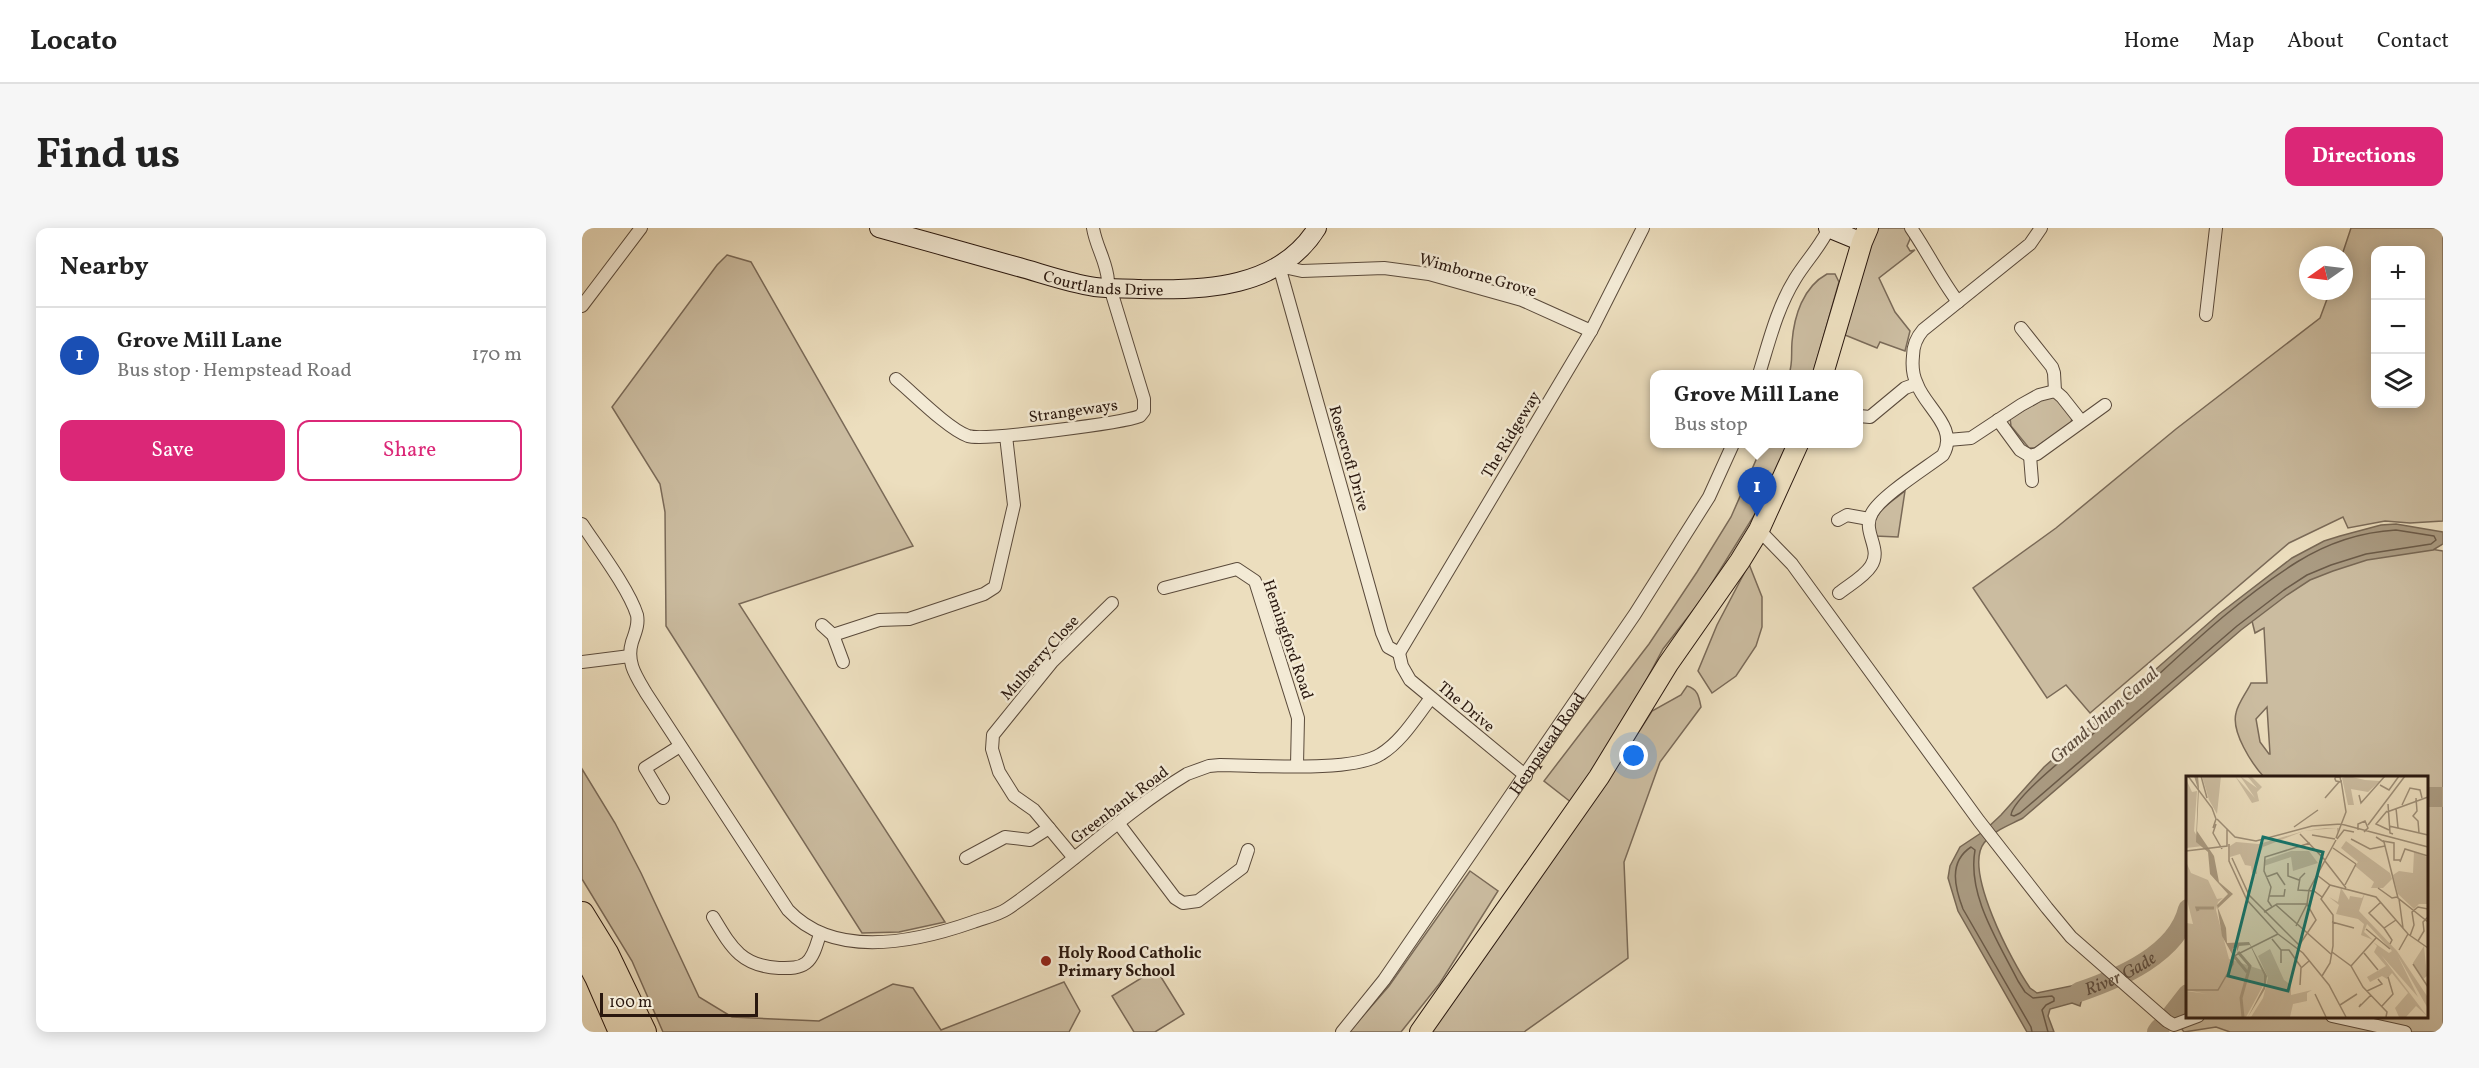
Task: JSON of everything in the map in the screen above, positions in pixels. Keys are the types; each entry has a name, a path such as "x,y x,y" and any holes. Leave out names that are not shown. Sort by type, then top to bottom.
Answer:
{"highway":[{"path":"582,914 624,987 644,1032"},
{"path":"582,949 597,977 619,1029"},
{"path":"582,968 619,1029"}],"main road":[{"path":"1824,370 1865,235"},
{"path":"1420,1032 1599,777 1668,664 1760,530 1796,448"}],"street":[{"path":"582,306 641,228"},
{"path":"1093,228 1098,250 1107,268 1110,287"},
{"name":"Courtlands Drive","path":"883,229 1081,284 1110,287 1205,289 1244,281 1280,266 1304,248 1317,228"},
{"name":"The Ridgeway","path":"1399,653 1591,331 1643,228"},
{"path":"1761,370 1779,310 1796,278 1818,248 1828,228 1865,235"},
{"path":"1911,228 1925,247 1942,281 1958,302"},
{"path":"1839,593 1868,570 1874,560 1876,551 1869,535 1869,519 1878,505 1943,455 1948,440 1940,420 1916,384 1912,361 1916,339 1923,330 2030,244 2041,228"},
{"path":"2206,315 2216,228"},
{"name":"Wimborne Grove","path":"1280,266 1302,271 1384,268 1430,274 1522,300 1591,331"},
{"name":"Rosecroft Drive","path":"1280,266 1382,633 1388,647 1399,653"},
{"name":"Strangeways","path":"896,379 958,431 983,438 1136,418 1143,414 1144,399 1110,287"},
{"path":"2021,328 2052,367 2055,391 2081,421"},
{"path":"1863,416 1870,417 1905,388 1916,384"},
{"path":"1948,440 1971,438 2009,411 2039,395 2055,391"},
{"path":"1998,420 2020,450 2030,456 2037,454 2105,405"},
{"path":"833,635 879,620 909,620 984,594 995,587 1014,505 1006,436"},
{"name":"Hempstead Road","path":"1342,1032 1384,980 1635,614 1709,497 1731,448"},
{"path":"2030,456 2032,480"},
{"path":"1838,520 1847,515 1869,519"},
{"path":"582,524 629,599 638,621 630,656 582,662"},
{"path":"1760,530 1792,564 1984,827 2071,937 2167,1022 2174,1024 2195,1017"},
{"name":"Hemingford Road","path":"1164,588 1237,568 1255,581 1298,718 1297,765"},
{"name":"Mulberry Close","path":"1049,828 1034,810 1014,796 999,772 992,749 993,735 1052,662 1112,603"},
{"path":"822,625 833,635 843,662"},
{"name":"The Drive","path":"1399,653 1405,673 1431,698 1526,776"},
{"name":"Greenbank Road","path":"630,656 636,678 788,910 820,934 860,942 897,940 955,928 1005,911 1174,782 1196,770 1220,765 1354,764 1372,759 1389,748 1431,698"},
{"path":"663,798 645,768 680,746"},
{"path":"1119,824 1175,897 1183,903 1198,901 1242,868 1248,850"},
{"path":"966,858 998,839 1011,837 1030,840 1049,828 1074,858"},
{"path":"712,917 733,949 745,959 761,967 787,968 803,965 811,957 820,934"},
{"path":"2337,1017 2405,1032"}],"shaded area":[{"path":"1877,228 1910,228 1910,239 1907,246 1910,251 1915,250 1879,278 1895,312 1910,331 1905,351 1880,342 1877,348 1845,335 1863,266"},
{"path":"2351,228 2443,228 2443,521 2410,523 2385,521 2348,528 2343,517 2289,543 2090,713 2066,685 2047,698 1973,588 2056,528 2176,429 2320,318 2327,300 2353,300 2353,246 2345,246"},
{"path":"727,255 751,262 913,546 739,604 945,922 899,932 862,933 666,626 665,512 660,484 612,407 717,265"},
{"path":"1827,274 1835,274 1839,282 1814,370 1790,370 1793,332 1798,312 1806,294"},
{"path":"2047,397 2056,397 2072,418 2071,423 2035,448 2029,448 2011,426 2010,418"},
{"path":"1761,448 1787,448 1763,501 1702,599 1663,649 1626,718 1572,803 1544,781 1649,644 1731,517"},
{"path":"1905,491 1898,537 1875,536 1875,521 1882,509"},
{"path":"2424,548 2443,551 2443,1032 2230,1032 2216,1027 2184,1032 2178,1024 2187,1017 2428,1017 2428,776 2263,776 2239,738 2235,721 2239,705 2251,683 2267,683 2264,628 2255,633 2251,617 2307,578 2363,559","holes":["2267,707 2269,754 2260,742 2256,719"]},
{"path":"1749,564 1762,597 1762,627 1756,646 1736,676 1712,693 1698,671 1717,625"},
{"path":"1687,686 1696,691 1701,707 1660,762 1624,862 1628,958 1524,1032 1425,1032 1613,772 1652,711 1681,695"},
{"path":"582,769 615,823 641,873 699,997 732,1017 819,1021 893,984 913,988 941,1030 1064,982 1080,1011 1069,1032 663,1032 632,961 582,879"},
{"path":"1470,871 1498,891 1440,983 1401,1032 1349,1032 1389,986"},
{"path":"1156,969 1184,1014 1155,1032 1134,1032 1112,996"}],"water":[{"name":"Grand Union Canal","path":"2396,524 2443,532 2443,544 2433,550 2367,560 2310,580 2241,630 2023,818 1997,831 1984,843 1979,856 1985,894 2002,938 2030,988 2037,993 2100,980 2107,988 2082,998 2080,1006 2072,1003 2050,1009 2048,1016 2054,1032 2027,1032 1958,911 1948,878 1950,866 1960,847 1984,831 2044,767 2219,614 2292,558 2324,541 2381,525"}],"waterway":[{"name":"River Gade","path":"2428,797 2443,797"},
{"name":"River Gade","path":"2079,992 2112,979 2145,962 2172,939 2186,914"},
{"path":"2170,1017 2186,997"},
{"path":"2157,1032 2160,1028"}],"place":[{"name":"Grove Mill Lane","path":"1757,517"},
{"name":"Holy Rood Catholic Primary School","path":"1046,961"}]}
